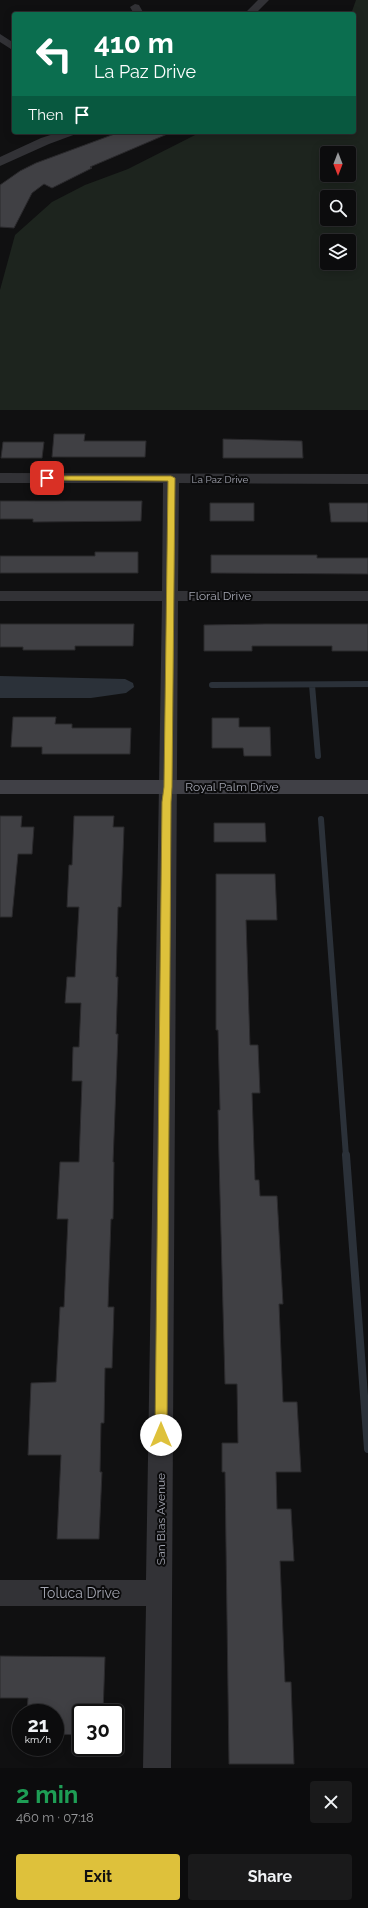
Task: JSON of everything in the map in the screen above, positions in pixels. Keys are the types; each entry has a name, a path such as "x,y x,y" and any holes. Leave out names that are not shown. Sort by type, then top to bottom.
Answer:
{"street":[{"path":"252,12 264,0"},
{"path":"0,37 12,46"},
{"path":"0,162 45,141 66,134"},
{"name":"La Paz Drive","path":"0,478 368,479"},
{"name":"San Blas Avenue","path":"157,1768 160,1593 166,802 168,787 171,478"},
{"name":"Floral Drive","path":"0,596 368,596"},
{"name":"Royal Palm Drive","path":"0,787 368,788"},
{"name":"Toluca Drive","path":"0,1593 160,1593"}],"shaded area":[{"path":"356,0 368,0 368,410 0,410 0,290 15,235 52,202 85,185 128,169 197,134 356,134 356,12 352,12"},
{"path":"0,676 125,679 133,683 134,687 126,693 91,698 0,698"}],"building":[{"path":"115,134 167,134 90,167 92,168 52,188 44,184 32,193 14,228 0,227 0,185 20,171 36,163"},
{"path":"54,434 85,434 84,441 146,441 145,457 52,457"},
{"path":"223,439 302,441 303,458 223,458"},
{"path":"3,442 44,442 42,458 1,458"},
{"path":"0,501 142,501 141,521 33,522 33,519 0,519"},
{"path":"210,503 254,503 254,521 210,521"},
{"path":"329,503 368,503 368,522 331,522"},
{"path":"95,552 138,552 138,573 0,573 0,556 95,556"},
{"path":"211,555 317,555 317,558 368,558 368,574 211,573"},
{"path":"0,624 134,624 133,646 75,646 75,650 23,650 23,647 0,647"},
{"path":"368,624 368,651 332,651 332,646 252,646 252,651 204,651 204,625"},
{"path":"13,717 56,717 55,724 72,724 72,728 131,728 130,754 42,754 42,747 11,747"},
{"path":"212,718 239,718 239,727 270,727 271,756 244,756 243,748 212,748"},
{"path":"0,816 22,816 21,827 34,827 32,854 18,854 12,917 0,917"},
{"path":"74,816 114,816 113,827 124,827 121,907 118,907 116,1034 118,1034 113,1162 113,1219 111,1219 108,1307 114,1307 112,1368 105,1368 104,1423 101,1423 100,1472 102,1472 99,1539 57,1539 61,1455 28,1455 31,1383 56,1382 60,1307 64,1307 68,1219 57,1219 60,1162 79,1162 82,1081 72,1081 73,1047 79,1047 81,1003 65,1003 67,977 75,977 79,907 67,907 69,865 72,865"},
{"path":"214,823 265,823 266,842 214,842"},
{"path":"216,874 275,874 277,920 246,920 250,1045 258,1045 260,1093 252,1093 255,1180 259,1180 260,1196 277,1196 283,1304 279,1304 283,1402 297,1402 301,1472 276,1472 277,1509 291,1509 294,1561 280,1561 285,1682 291,1682 294,1764 229,1764 225,1472 222,1472 222,1443 238,1443 237,1384 225,1384 218,1110 220,1110 218,1030 216,1030"},
{"path":"0,1656 105,1657 103,1704 72,1704 72,1735 64,1734 64,1704 28,1704 28,1698 0,1698"}],"waterway":[{"path":"212,685 368,684"},
{"path":"312,685 318,756"},
{"path":"321,819 346,1156"},
{"path":"346,1155 368,1449"}],"route":[{"path":"47,478 171,478 168,787 166,802 161,1435"}]}
